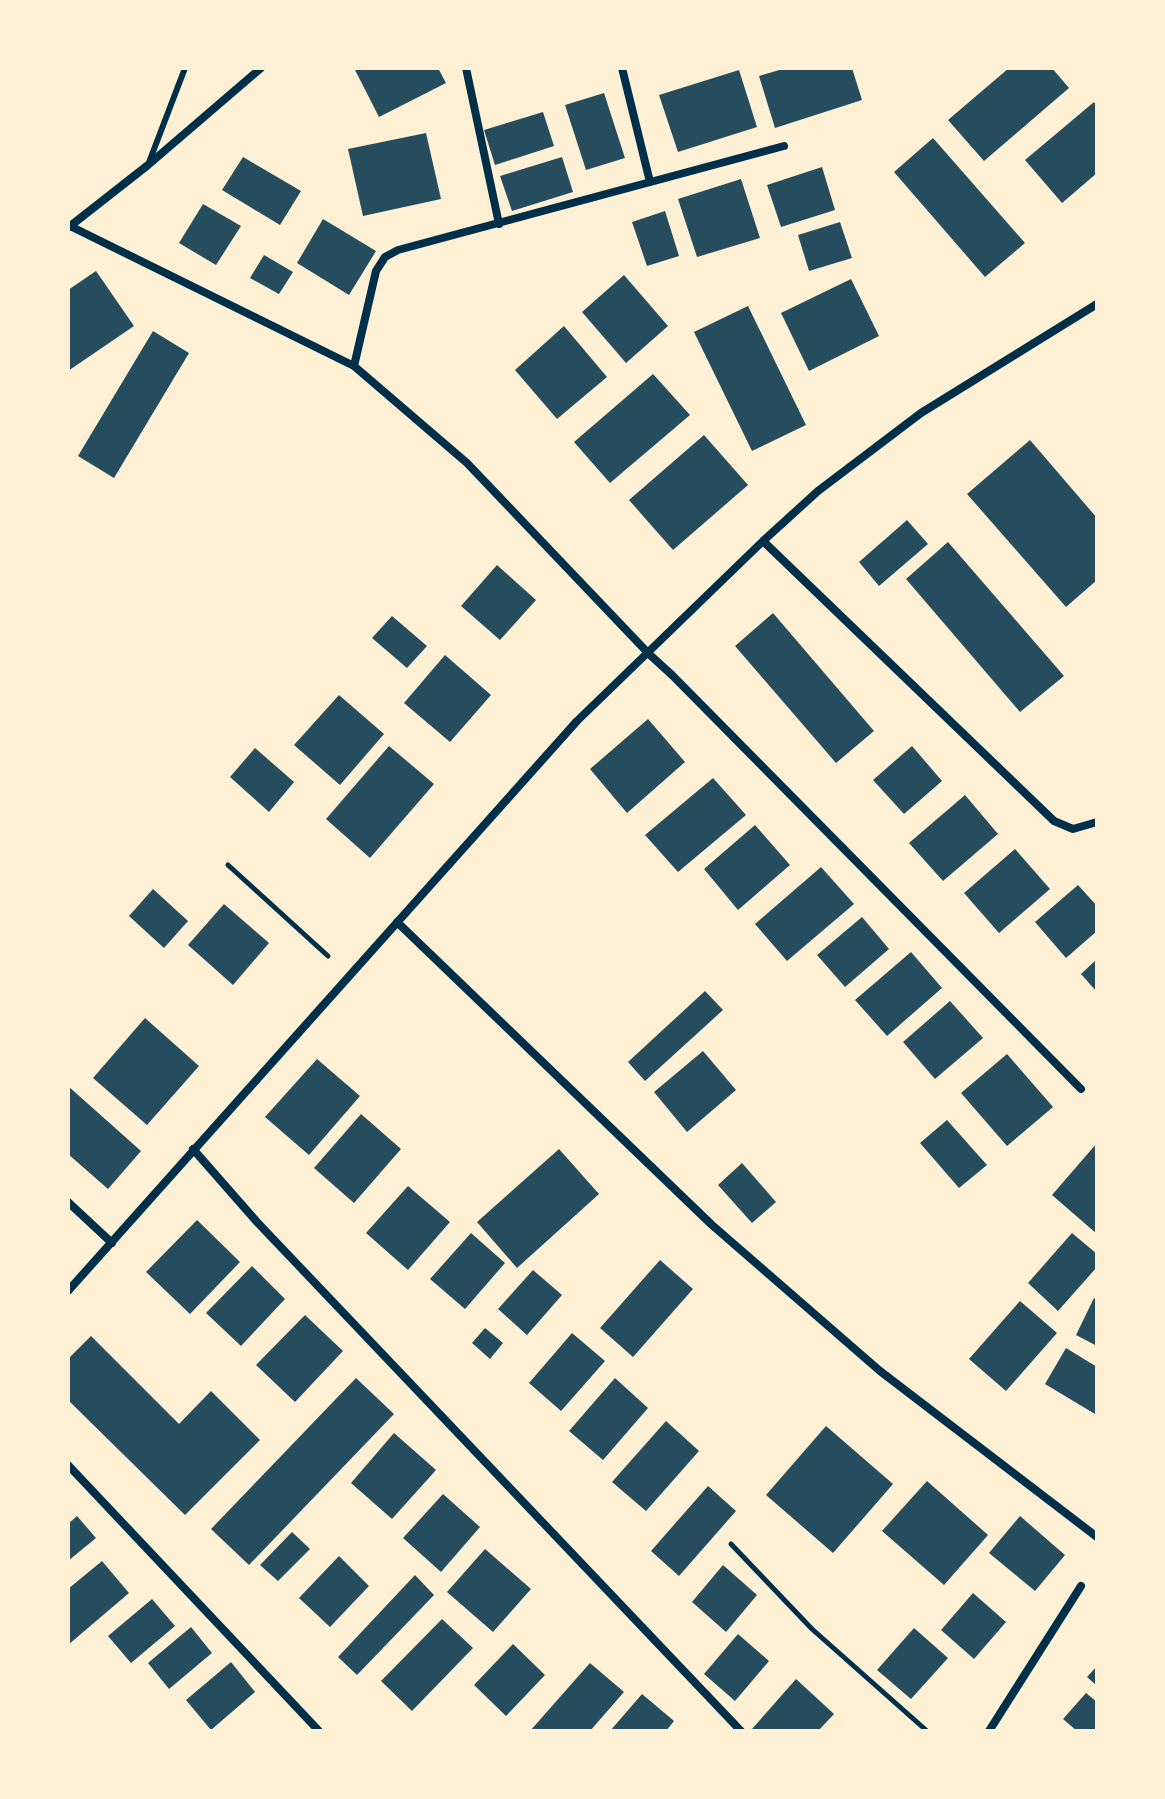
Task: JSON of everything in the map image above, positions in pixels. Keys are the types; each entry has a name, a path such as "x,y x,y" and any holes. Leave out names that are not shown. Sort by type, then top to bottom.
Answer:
{"street":[{"path":"261,68 148,165 69,227 354,366 467,463 649,654 1081,1089"},
{"path":"466,68 499,224"},
{"path":"622,68 650,182"},
{"path":"354,366 376,271 385,257 398,250 784,146"},
{"path":"68,1291 577,721 763,541 818,491 921,413 1097,304"},
{"path":"763,541 1054,821 1073,829 1097,822"},
{"path":"397,922 712,1225 880,1371 1097,1537"},
{"path":"193,1149 257,1222 741,1731"},
{"path":"68,1202 112,1243"},
{"path":"68,1465 319,1731"},
{"path":"989,1731 1081,1586"}],"lane":[{"path":"148,165 185,68"}],"path":[{"path":"228,865 351,976"},
{"path":"731,1544 812,1629 927,1731"}],"building":[{"path":"354,68 438,68 446,83 379,117"},
{"path":"786,68 852,68 862,100 775,128 759,76"},
{"path":"1009,68 1052,68 1069,88 984,161 948,120"},
{"path":"739,70 757,127 678,152 659,95"},
{"path":"604,93 625,158 586,170 565,105"},
{"path":"1094,102 1097,106 1097,173 1062,203 1025,160"},
{"path":"543,112 554,146 495,165 484,130"},
{"path":"426,133 441,199 363,216 348,149"},
{"path":"933,138 1025,243 985,277 894,172"},
{"path":"243,157 301,191 280,225 222,190"},
{"path":"562,157 573,192 512,211 500,176"},
{"path":"822,167 835,210 781,227 767,185"},
{"path":"741,179 760,238 697,257 678,199"},
{"path":"203,204 241,226 216,265 179,243"},
{"path":"665,211 679,256 647,266 632,222"},
{"path":"323,219 376,251 349,295 297,263"},
{"path":"840,222 852,258 809,271 798,235"},
{"path":"264,255 293,272 279,294 250,278"},
{"path":"96,271 134,326 68,371 68,290"},
{"path":"624,275 668,326 626,363 582,312"},
{"path":"851,279 879,336 809,371 781,313"},
{"path":"748,306 806,425 752,451 694,332"},
{"path":"564,326 607,377 557,419 515,370"},
{"path":"153,331 189,353 114,478 78,456"},
{"path":"653,374 690,415 610,483 574,442"},
{"path":"704,435 748,485 673,550 629,500"},
{"path":"1030,440 1097,518 1097,580 1066,607 967,494"},
{"path":"907,520 928,544 879,586 859,562"},
{"path":"948,542 1064,676 1020,712 906,579"},
{"path":"497,565 536,600 500,640 461,606"},
{"path":"773,613 874,731 836,763 735,646"},
{"path":"392,616 427,646 407,668 372,638"},
{"path":"445,655 491,695 450,742 404,703"},
{"path":"339,695 384,734 340,785 294,745"},
{"path":"648,719 685,762 627,813 590,769"},
{"path":"389,746 434,784 370,858 326,819"},
{"path":"912,746 942,781 904,814 873,780"},
{"path":"255,748 294,782 269,812 230,777"},
{"path":"713,778 746,815 678,872 645,835"},
{"path":"965,795 998,834 943,881 909,843"},
{"path":"755,825 790,865 738,910 704,869"},
{"path":"1015,849 1050,889 999,933 964,893"},
{"path":"821,867 854,904 787,961 755,924"},
{"path":"1078,885 1097,906 1097,931 1066,958 1035,922"},
{"path":"153,889 188,921 164,948 129,916"},
{"path":"224,904 269,943 233,985 188,945"},
{"path":"862,917 889,949 845,987 817,955"},
{"path":"911,952 942,988 887,1036 855,1000"},
{"path":"1097,959 1097,992 1081,974"},
{"path":"705,991 723,1010 645,1081 628,1062"},
{"path":"950,1001 983,1038 935,1079 903,1042"},
{"path":"145,1018 199,1066 147,1125 93,1078"},
{"path":"703,1051 736,1090 687,1132 654,1092"},
{"path":"1007,1054 1053,1107 1007,1146 961,1093"},
{"path":"317,1059 360,1096 309,1155 265,1117"},
{"path":"68,1086 141,1151 108,1189 68,1154"},
{"path":"361,1114 401,1149 354,1203 314,1168"},
{"path":"947,1120 987,1165 959,1188 920,1143"},
{"path":"1097,1143 1097,1234 1052,1195"},
{"path":"559,1149 599,1194 517,1268 477,1222"},
{"path":"742,1163 776,1202 752,1223 718,1185"},
{"path":"408,1186 450,1222 408,1270 366,1233"},
{"path":"197,1220 240,1262 190,1314 146,1272"},
{"path":"471,1233 505,1263 465,1309 430,1279"},
{"path":"1072,1233 1097,1254 1097,1267 1058,1311 1028,1283"},
{"path":"660,1260 693,1289 633,1357 600,1328"},
{"path":"252,1266 285,1299 241,1346 206,1313"},
{"path":"533,1270 562,1295 527,1335 498,1309"},
{"path":"1094,1298 1097,1300 1097,1346 1076,1335"},
{"path":"1020,1301 1057,1333 1006,1391 969,1359"},
{"path":"305,1315 343,1351 295,1402 256,1365"},
{"path":"485,1328 503,1343 490,1359 472,1343"},
{"path":"572,1333 605,1361 561,1411 529,1383"},
{"path":"91,1336 179,1424 211,1391 260,1440 185,1515 68,1400 68,1359"},
{"path":"1066,1348 1097,1367 1095,1414 1045,1384"},
{"path":"356,1378 394,1414 249,1565 211,1529"},
{"path":"615,1378 648,1408 603,1460 569,1431"},
{"path":"666,1421 699,1451 646,1511 612,1482"},
{"path":"826,1426 893,1484 833,1553 766,1495"},
{"path":"394,1433 436,1470 392,1519 351,1483"},
{"path":"927,1481 988,1535 944,1585 882,1531"},
{"path":"708,1486 736,1511 679,1576 651,1551"},
{"path":"443,1494 480,1527 441,1572 403,1538"},
{"path":"77,1516 96,1538 68,1561 68,1524"},
{"path":"1020,1516 1065,1555 1035,1591 989,1553"},
{"path":"292,1532 310,1549 278,1581 260,1565"},
{"path":"485,1549 531,1589 493,1632 447,1592"},
{"path":"339,1556 369,1586 330,1627 299,1598"},
{"path":"102,1561 129,1593 68,1645 68,1589"},
{"path":"723,1565 757,1595 726,1632 692,1602"},
{"path":"415,1575 434,1595 357,1675 338,1657"},
{"path":"973,1593 1006,1622 974,1659 941,1630"},
{"path":"152,1599 175,1626 131,1663 108,1636"},
{"path":"442,1619 473,1648 412,1711 381,1681"},
{"path":"191,1627 212,1653 169,1689 148,1663"},
{"path":"914,1628 948,1658 911,1699 877,1670"},
{"path":"738,1634 769,1661 735,1701 704,1674"},
{"path":"513,1644 545,1675 506,1716 474,1685"},
{"path":"231,1662 255,1692 211,1730 186,1700"},
{"path":"590,1663 624,1692 590,1731 530,1731"},
{"path":"1097,1666 1097,1686 1087,1677"},
{"path":"796,1679 834,1714 818,1731 754,1731 752,1729"},
{"path":"1086,1693 1097,1702 1097,1731 1077,1731 1063,1719"},
{"path":"642,1694 674,1721 666,1731 610,1731"}]}
